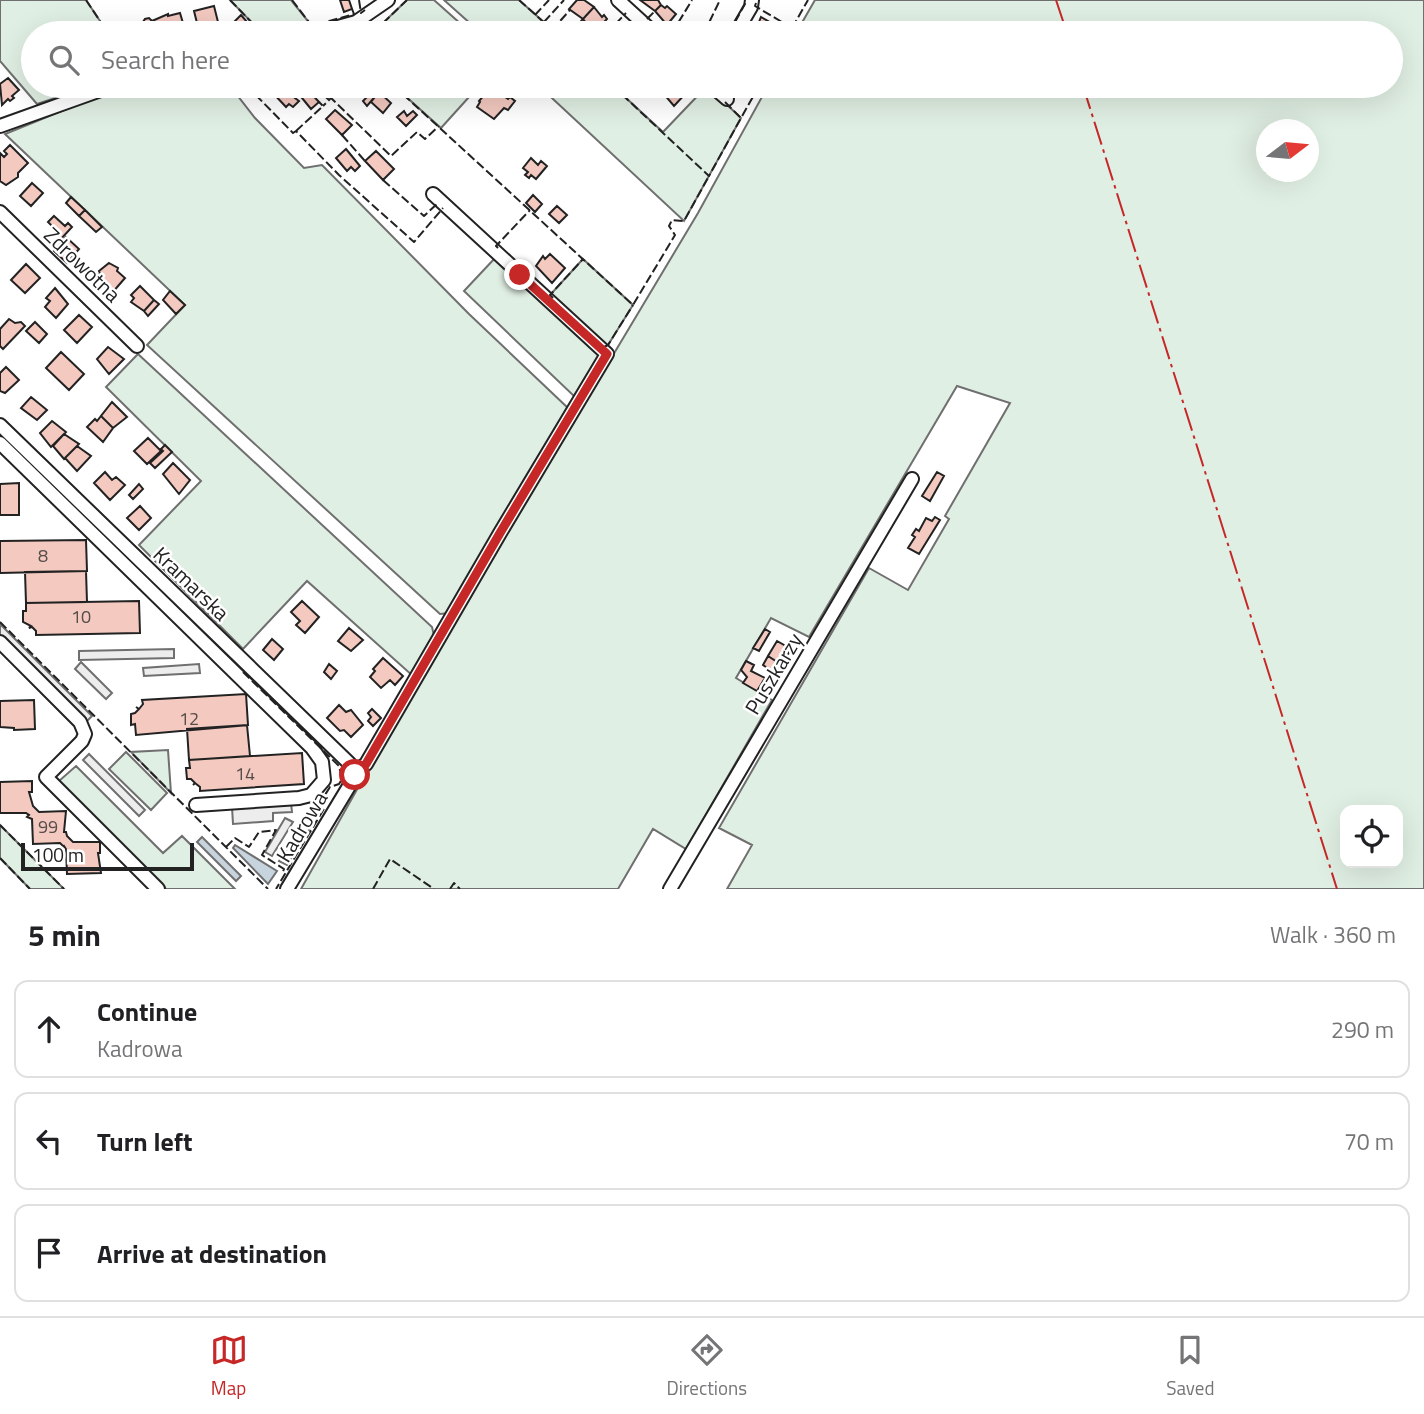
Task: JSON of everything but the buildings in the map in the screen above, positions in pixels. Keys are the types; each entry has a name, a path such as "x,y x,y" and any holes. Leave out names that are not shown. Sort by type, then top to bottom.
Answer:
{"street":[{"path":"357,21 388,0"},
{"path":"618,0 641,21"},
{"path":"743,21 752,0"},
{"path":"0,126 78,98"},
{"name":"Kadrowa","path":"287,889 342,800 355,772 366,764 607,354 433,194"},
{"name":"Zdrowotna","path":"0,212 137,346"},
{"name":"Kramarska","path":"0,425 350,764 355,772"},
{"path":"0,443 312,748 322,762 324,772 321,786 311,796 196,805"},
{"name":"Puszkarzy","path":"670,889 912,479"},
{"path":"0,642 80,722 84,731 82,741 46,777 158,889"},
{"path":"321,786 342,800"}],"green space":[{"path":"0,0 86,0 100,21 21,21 21,85 0,61"},
{"path":"230,0 291,0 308,21 250,21"},
{"path":"407,0 434,0 458,21 385,21"},
{"path":"444,0 519,0 543,21 468,21"},
{"path":"815,0 1424,0 1424,889 727,889 752,845 719,828 869,568 908,590 949,519 945,516 1010,403 957,386 809,637 771,618 736,678 772,700 686,849 653,829 618,889 301,889 368,770 366,768 698,213 761,98 1403,98 1403,21 803,21"},
{"path":"32,98 55,98 37,104"},
{"path":"94,98 239,98 304,168 322,165 469,314 569,409 450,613 440,614 147,345 185,305 5,134"},
{"path":"407,98 468,98 441,128"},
{"path":"552,98 626,98 663,132 696,98 720,98 741,118 684,221"},
{"path":"496,257 602,355 576,398 464,291"},
{"path":"583,259 633,305 608,345 604,347 550,295"},
{"path":"138,354 432,627 435,640 414,677 307,581 243,649 139,545 201,481 106,387"},
{"path":"168,750 171,793 131,752"},
{"path":"126,752 167,793 151,810 109,769"},
{"path":"76,766 163,853 182,836 235,889 166,889 59,781"},
{"path":"0,825 64,889 30,889 0,858"}],"shaded area":[{"path":"0,624 92,716 86,722 0,636"},
{"path":"174,649 174,658 79,660 79,651"},
{"path":"81,662 112,693 106,699 75,669"},
{"path":"199,664 200,673 144,676 143,668"},
{"path":"89,754 145,810 139,816 83,760"},
{"path":"291,803 292,812 273,813 273,821 233,824 232,807"},
{"path":"285,818 293,822 272,856 265,852"},
{"path":"302,823 310,828 287,865 279,861"},
{"path":"202,837 241,876 236,881 197,842"},
{"path":"235,845 277,871 268,884 233,848"}],"fence":[{"path":"86,0 100,21"},
{"path":"230,0 250,21"},
{"path":"292,0 308,21"},
{"path":"359,0 361,13 365,10"},
{"path":"385,21 407,0"},
{"path":"519,0 543,21"},
{"path":"535,15 549,0"},
{"path":"545,21 564,0"},
{"path":"679,21 692,0"},
{"path":"710,21 720,0"},
{"path":"796,21 808,0"},
{"path":"736,21 746,2"},
{"path":"756,3 755,6 780,21"},
{"path":"330,21 354,14 352,9"},
{"path":"560,21 570,10"},
{"path":"647,19 655,11"},
{"path":"618,21 626,13"},
{"path":"259,98 293,133 296,131 339,175 414,242 443,208"},
{"path":"323,106 329,100 327,98"},
{"path":"329,100 331,98 391,156 417,132 425,139 439,126"},
{"path":"407,98 633,305 675,235 669,226 672,220 684,221 709,176"},
{"path":"626,98 709,176 741,118"},
{"path":"725,102 741,118 752,98"},
{"path":"296,131 323,106 319,102"},
{"path":"342,135 365,161"},
{"path":"383,180 424,216 438,203"},
{"path":"498,248 496,246 530,210"},
{"path":"553,298 550,295 583,259"},
{"path":"604,347 608,345 633,305"},
{"path":"0,622 268,889"},
{"path":"243,672 339,766 342,779 339,784 330,787 323,798 325,807 276,889"},
{"path":"0,825 64,889"},
{"path":"226,847 235,838 249,847 259,832 276,830 262,855 284,869 282,874"},
{"path":"0,858 30,889"},
{"path":"373,889 390,859 434,889"},
{"path":"450,889 454,883 460,889"}],"power":[{"path":"1056,0 1063,21"},
{"path":"1087,98 1337,889"}],"route":[{"path":"355,775 355,772 366,764 607,354 520,275"}]}
